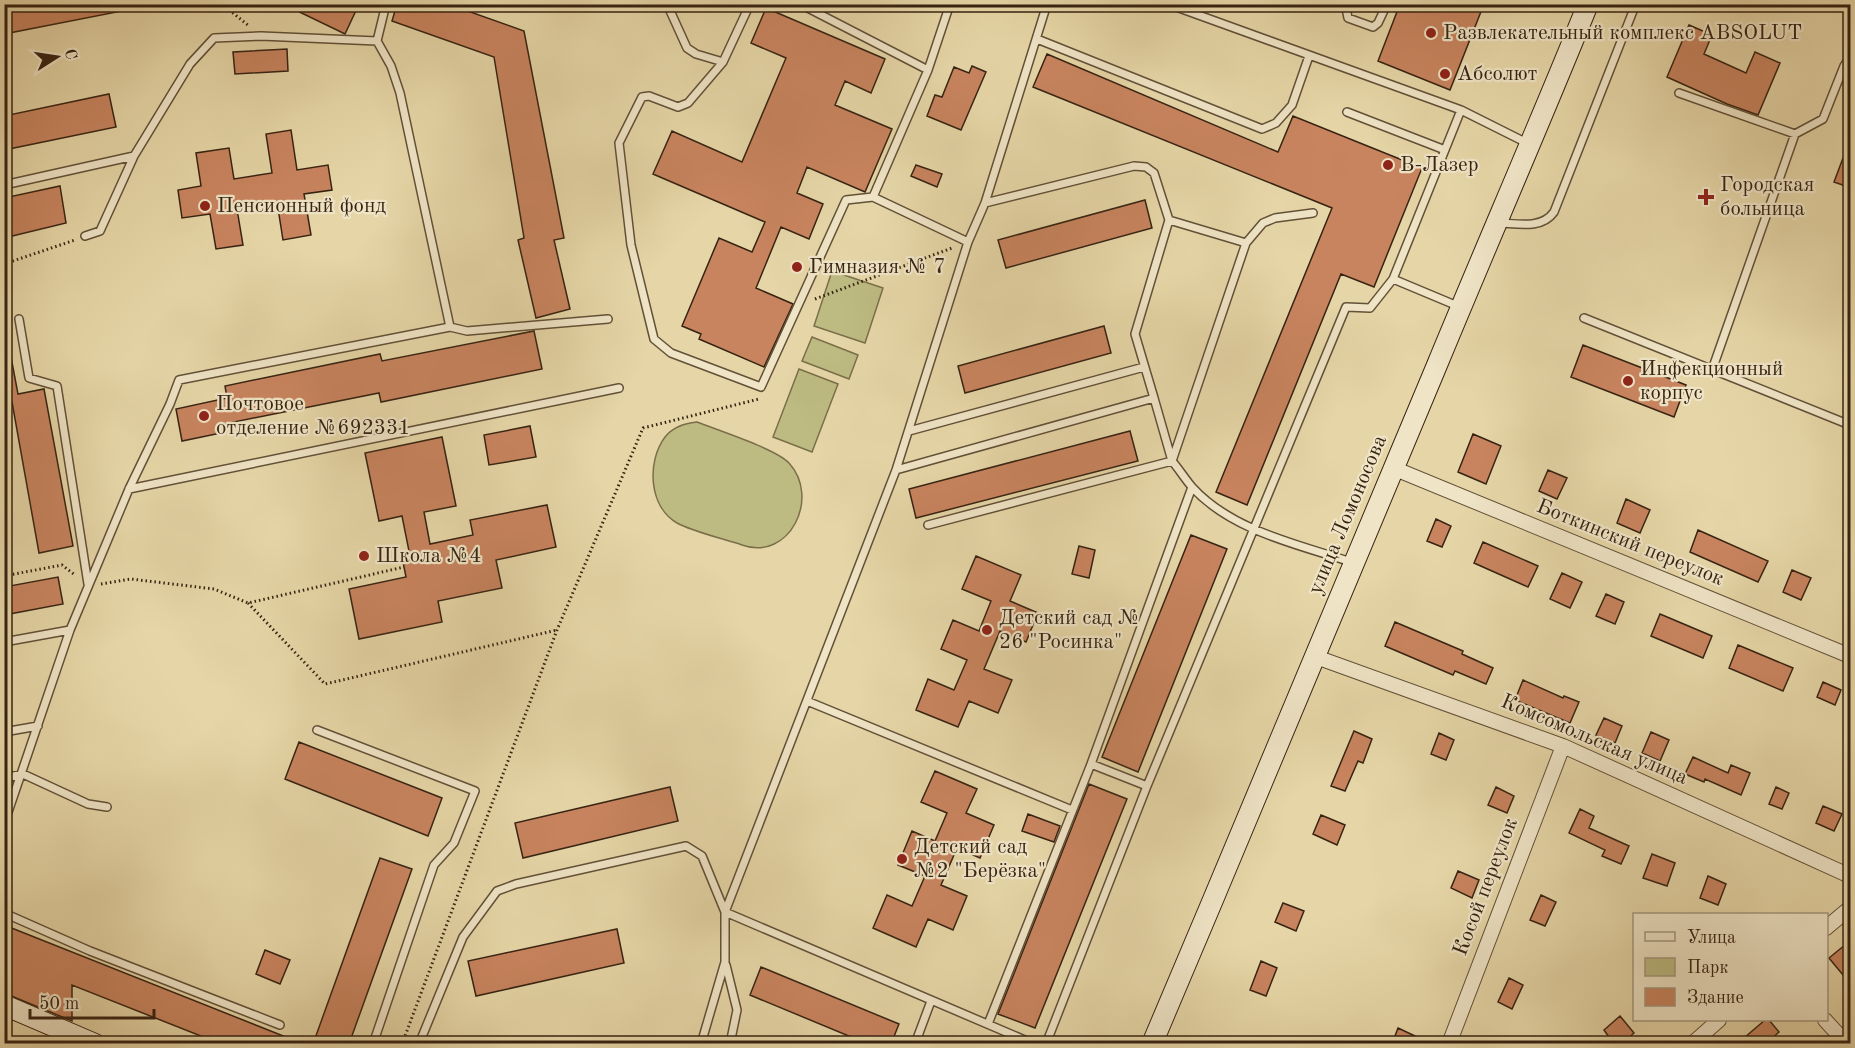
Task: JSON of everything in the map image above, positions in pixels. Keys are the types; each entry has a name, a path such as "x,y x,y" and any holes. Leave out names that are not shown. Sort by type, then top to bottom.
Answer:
{"main road":[{"name":"улица Ломоносова","path":"1152,1044 1316,657 1460,308 1531,146 1588,4"},
{"path":"4,1005 95,1044"}],"street":[{"name":"Боткинский переулок","path":"1393,468 1851,656"},
{"name":"Комсомольская улица","path":"1316,657 1563,746 1851,876"},
{"name":"Косой переулок","path":"1449,1044 1563,746"},
{"path":"1828,927 1851,908"},
{"path":"1692,1044 1718,1021"},
{"path":"1826,1021 1847,1044"}],"lane":[{"path":"386,4 377,41 391,66 400,93 450,327"},
{"path":"667,4 687,48 696,54 723,62"},
{"path":"750,4 723,62 688,103 678,107 649,96 642,97 619,142 631,245 654,339 671,353 761,387 846,200 873,197 968,242"},
{"path":"800,4 928,70"},
{"path":"873,197 928,70 950,4"},
{"path":"730,1044 737,1011 725,962 725,912 896,470 968,242 985,203 1037,39 1046,6 1037,4"},
{"path":"1168,4 1461,110 1531,146"},
{"path":"1348,4 1346,8 1348,18 1373,27 1382,16 1387,4"},
{"path":"1497,222 1534,224 1549,219 1554,212 1633,11"},
{"path":"85,236 100,231 134,156 190,64 214,38 261,36 377,41"},
{"path":"1037,39 1262,129 1276,123 1292,105 1309,56"},
{"path":"1712,370 1795,134 1823,119 1851,57"},
{"path":"1679,93 1795,134"},
{"path":"1046,1044 1147,786 1346,307 1370,308 1393,279 1461,110"},
{"path":"1347,111 1445,150"},
{"path":"4,185 134,156"},
{"path":"985,203 1134,166 1146,167 1154,173 1169,220 1135,334 1172,460 1192,487 1221,511 1255,530 1353,563"},
{"path":"1172,460 1246,243 1263,224 1275,218 1313,213"},
{"path":"1169,220 1246,243"},
{"path":"1393,279 1460,308"},
{"path":"1584,318 1851,425"},
{"path":"19,319 29,378 57,386 88,586"},
{"path":"4,824 70,630 129,489 180,380 450,327 467,331 608,319"},
{"path":"909,431 1144,367"},
{"path":"129,489 619,388"},
{"path":"896,470 1154,398"},
{"path":"928,525 1172,460"},
{"path":"988,1024 1091,764 1192,487"},
{"path":"4,642 70,630"},
{"path":"807,701 1072,810"},
{"path":"4,732 38,726"},
{"path":"317,730 475,791 454,843 434,865 373,1044"},
{"path":"1091,764 1147,786"},
{"path":"4,778 22,774 88,804 107,807"},
{"path":"419,1044 463,937 497,891 516,884 686,846 702,856 725,912 1034,1044"},
{"path":"4,913 90,951 280,1025"},
{"path":"701,1044 725,962"},
{"path":"915,1044 931,1001"}],"path":[{"path":"222,4 261,36"},
{"path":"4,264 85,236"},
{"path":"807,302 968,242"},
{"path":"402,1044 557,630 643,428 758,400 763,393"},
{"path":"4,576 62,565 88,586 131,579 214,589 248,603 325,684 557,630"},
{"path":"248,603 404,567"}],"green space":[{"path":"832,271 883,288 865,343 814,326"},
{"path":"812,337 858,355 849,379 802,361"},
{"path":"799,369 838,384 812,452 773,437"},
{"path":"697,422 759,446 789,463 798,477 802,493 801,509 795,524 786,536 774,544 759,548 742,545 691,529 677,523 667,515 660,506 653,483 655,458 668,434 680,426"}],"building":[{"path":"4,4 122,4 122,11 4,34"},
{"path":"283,4 359,4 345,34"},
{"path":"397,4 448,4 524,31 564,238 554,240 570,309 536,318 518,240 524,238 494,57 392,21"},
{"name":"Развлекательный комплекс ABSOLUT","path":"1400,4 1484,4 1450,90 1378,61"},
{"path":"766,8 885,59 871,93 845,81 835,105 892,129 865,192 807,167 797,193 823,204 809,239 781,227 756,288 793,304 764,367 699,339 701,334 682,326 719,238 752,252 765,222 653,174 672,131 742,162 786,58 751,43"},
{"path":"1689,25 1712,35 1704,54 1746,73 1755,52 1780,63 1758,115 1667,77"},
{"path":"287,49 288,71 235,74 233,52"},
{"path":"1047,54 1278,152 1293,116 1422,168 1374,287 1341,274 1247,505 1216,492 1332,208 1033,87"},
{"path":"972,66 986,72 961,130 927,116 935,95 942,97 954,67 969,73"},
{"path":"109,94 116,127 4,150 4,116"},
{"path":"291,130 297,170 328,165 332,190 304,194 311,235 283,240 277,202 237,209 243,245 216,249 210,214 182,218 178,190 201,186 196,153 229,148 234,179 272,173 266,134"},
{"path":"1849,142 1851,142 1851,188 1834,182"},
{"path":"916,165 942,174 937,187 911,176"},
{"path":"60,186 66,223 4,238 4,198"},
{"path":"1145,200 1152,228 1006,268 998,240"},
{"path":"1104,326 1111,353 965,393 958,366"},
{"path":"534,331 542,369 381,402 379,393 224,424 226,432 182,441 176,409 227,398 225,386 380,354 382,361"},
{"name":"Инфекционный корпус","path":"1583,345 1686,385 1674,417 1571,377"},
{"path":"4,357 11,357 18,394 44,389 73,546 39,553 12,402 4,404"},
{"path":"530,426 536,457 489,465 484,435"},
{"path":"1130,431 1138,461 916,518 909,489"},
{"path":"1473,434 1501,446 1486,484 1458,472"},
{"path":"442,437 456,506 424,512 430,544 473,535 470,520 547,505 556,547 496,560 502,588 438,601 442,622 359,639 349,589 406,577 401,552 409,551 402,516 379,521 365,453"},
{"path":"1548,470 1567,478 1557,499 1539,491"},
{"path":"1626,499 1650,510 1640,533 1617,523"},
{"path":"1436,519 1451,526 1442,547 1427,541"},
{"path":"1698,530 1768,561 1758,582 1690,552"},
{"path":"1191,535 1227,549 1138,772 1102,757"},
{"path":"1483,542 1538,566 1528,587 1474,563"},
{"path":"1079,546 1095,550 1089,578 1072,574"},
{"path":"976,556 1021,575 1010,601 1038,613 1026,642 1000,631 984,669 1012,680 998,713 969,701 958,727 916,710 928,679 954,690 967,660 941,649 953,620 979,631 991,601 962,589"},
{"path":"1792,570 1811,578 1801,600 1783,592"},
{"path":"1562,573 1582,582 1570,608 1550,599"},
{"path":"58,577 63,604 4,615 4,587"},
{"path":"1606,594 1624,602 1615,624 1596,616"},
{"path":"1660,614 1712,636 1703,658 1651,636"},
{"path":"1395,622 1463,651 1462,654 1493,668 1486,684 1455,671 1453,675 1385,646"},
{"path":"1738,645 1793,668 1783,691 1729,668"},
{"path":"1523,680 1563,698 1564,696 1579,702 1570,723 1515,700"},
{"path":"1823,682 1841,690 1835,705 1817,697"},
{"path":"1604,718 1622,726 1615,743 1596,735"},
{"path":"1354,731 1372,739 1363,763 1358,761 1345,791 1331,786"},
{"path":"1651,732 1669,740 1660,761 1642,753"},
{"path":"1439,733 1454,740 1446,760 1431,754"},
{"path":"299,742 442,798 428,836 285,779"},
{"path":"1693,757 1728,773 1731,765 1750,773 1741,795 1705,779 1704,782 1685,774"},
{"path":"935,771 977,789 966,813 994,825 980,858 957,848 941,885 967,896 953,930 928,919 916,947 873,928 887,895 912,906 925,876 898,865 912,831 935,841 947,813 921,802"},
{"path":"1089,784 1127,799 1035,1028 998,1014"},
{"path":"670,787 678,821 523,858 515,823"},
{"path":"1496,787 1514,796 1507,813 1488,805"},
{"path":"1776,787 1789,793 1782,809 1769,804"},
{"path":"1823,806 1842,814 1834,831 1816,823"},
{"path":"1580,809 1594,816 1589,828 1629,846 1621,864 1602,856 1605,850 1569,833"},
{"path":"1028,814 1060,826 1054,842 1022,831"},
{"path":"1321,815 1345,825 1337,845 1313,834"},
{"path":"1652,854 1675,863 1667,886 1643,878"},
{"path":"380,858 412,869 349,1044 313,1044"},
{"path":"1458,871 1479,880 1472,898 1451,888"},
{"path":"1708,876 1726,884 1718,905 1700,898"},
{"path":"1541,895 1556,902 1545,926 1530,920"},
{"path":"1283,903 1304,911 1296,931 1275,922"},
{"path":"4,925 301,1044 221,1044 72,985 72,1021 4,993"},
{"path":"617,929 624,963 476,996 468,961"},
{"path":"1851,940 1851,969 1843,975 1829,958"},
{"path":"265,950 290,960 280,984 256,974"},
{"path":"1261,961 1277,968 1266,996 1250,990"},
{"path":"761,967 899,1024 891,1044 868,1044 750,995"},
{"path":"1509,978 1523,985 1512,1009 1498,1002"},
{"path":"1620,1016 1634,1033 1622,1044 1614,1044 1604,1030"},
{"path":"1764,1021 1770,1021 1779,1032 1766,1044 1737,1044"},
{"path":"1398,1028 1432,1044 1392,1044"}],"place":[{"name":"Развлекательный комплекс ABSOLUT","path":"1431,33"},
{"name":"Абсолют","path":"1445,74"},
{"name":"В-Лазер","path":"1388,165"},
{"name":"Городская больница","path":"1706,197"},
{"name":"Пенсионный фонд","path":"205,206"},
{"name":"Гимназия № 7","path":"797,267"},
{"name":"Инфекционный корпус","path":"1628,381"},
{"name":"Почтовое отделение №692331","path":"204,416"},
{"name":"Школа №4","path":"364,556"},
{"name":"Детский сад № 26 \"Росинка\"","path":"987,630"},
{"name":"Детский сад №2 \"Берёзка\"","path":"902,859"}]}
